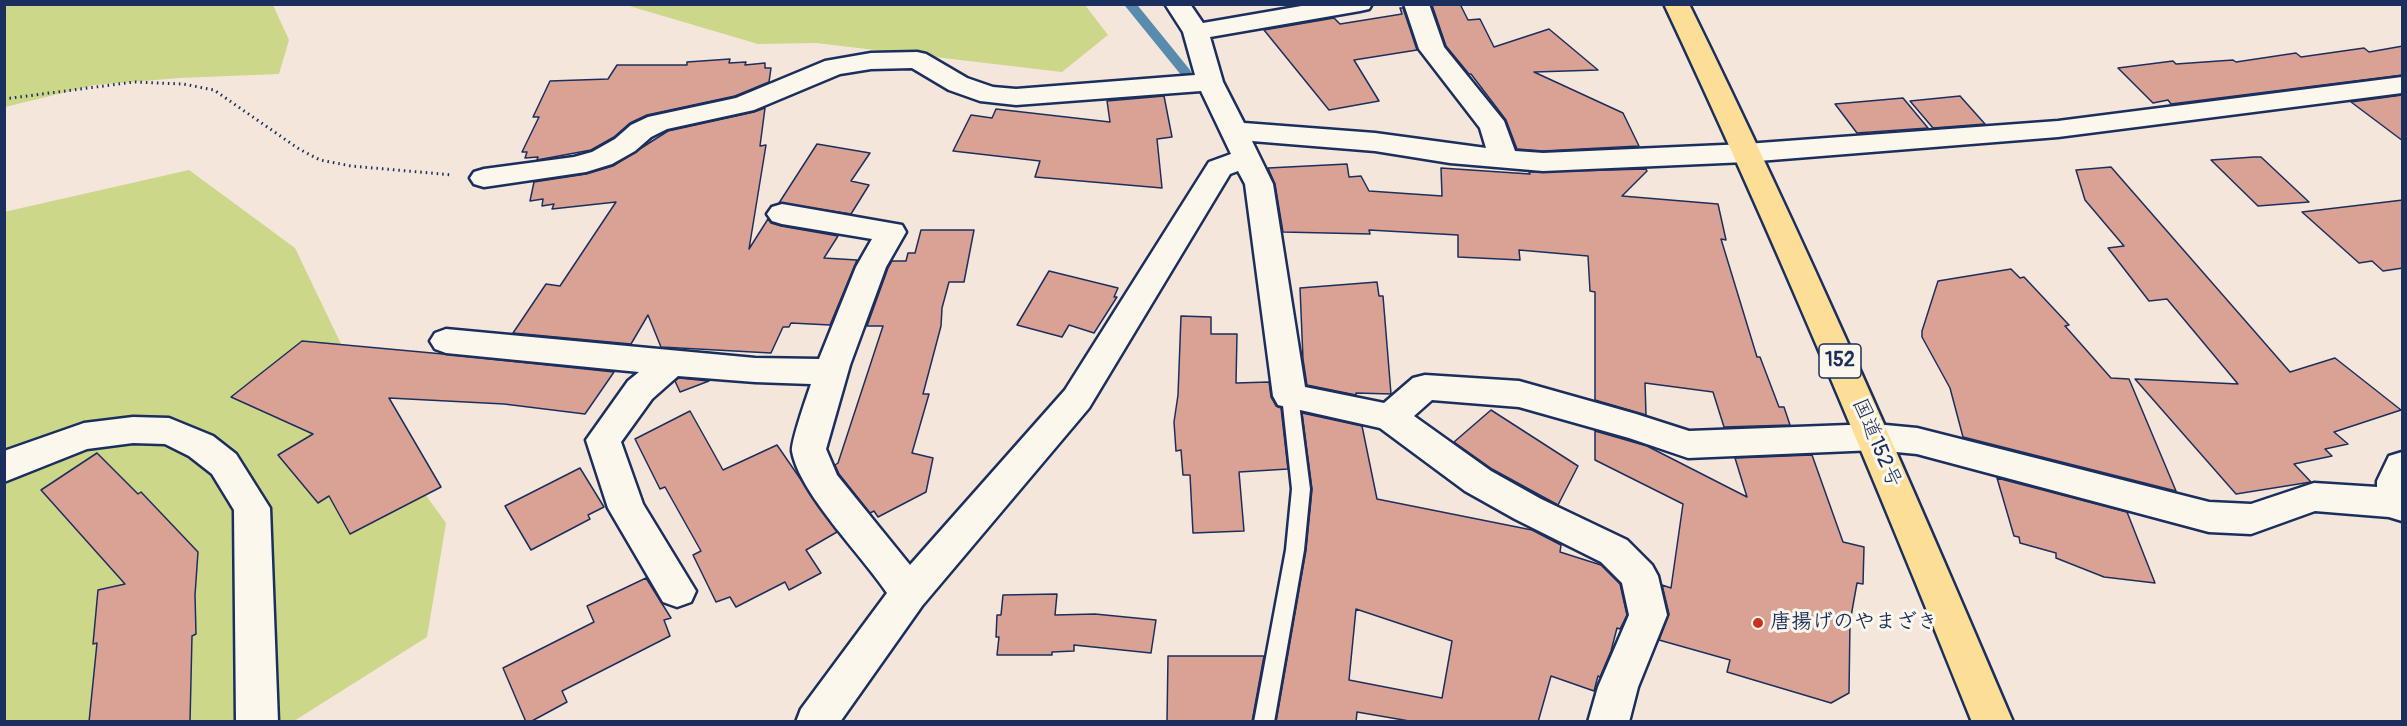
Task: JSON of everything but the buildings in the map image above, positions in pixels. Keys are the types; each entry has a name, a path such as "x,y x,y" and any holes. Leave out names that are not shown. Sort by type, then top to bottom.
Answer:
{"highway":[{"name":"国道152号","path":"1676,4 1875,437 1993,722"}],"street":[{"path":"1177,4 1196,32 1210,82 1259,184 1290,396 1390,417 1478,481 1528,509 1614,551 1639,576 1648,615 1618,687 1608,722"},
{"path":"1196,32 1360,4"},
{"path":"1416,4 1432,49 1494,127 1503,159"},
{"path":"484,178 576,166 602,158 625,145 641,131 658,123 744,104 834,68 871,61 916,60 958,84 989,95 1016,97 1210,82"},
{"path":"816,722 908,594 1077,399 1218,168 1240,145 1375,142 1450,154 1543,162 1746,153 2058,129 2403,85"},
{"path":"782,214 891,232 871,267 831,372 809,449 822,482 884,558 908,594"},
{"path":"446,341 671,363 831,372"},
{"path":"671,363 640,390 603,440 626,508 677,591"},
{"path":"1390,417 1425,387 1519,394 1636,427 1688,445 1875,437 1917,441 2209,517 2251,519 2314,497 2398,505 2395,481 2403,466"},
{"path":"4,468 16,461 84,436 133,430 169,431 201,446 224,464 252,508 256,722"}],"lane":[{"path":"1264,722 1295,550 1301,489 1290,396"}],"path":[{"path":"4,99 134,82 183,84 214,90 320,160 351,166 484,178"}],"green space":[{"path":"4,5 273,5 289,40 279,74 179,78 95,85 5,107"},
{"path":"626,5 1085,5 1108,35 1062,72 816,43 758,44"},
{"path":"189,170 295,248 390,446 446,523 427,637 294,721 5,721 4,212"}],"waterway":[{"path":"1130,4 1186,73"}],"place":[{"name":"唐揚げのやまざき","path":"1758,623"}]}
